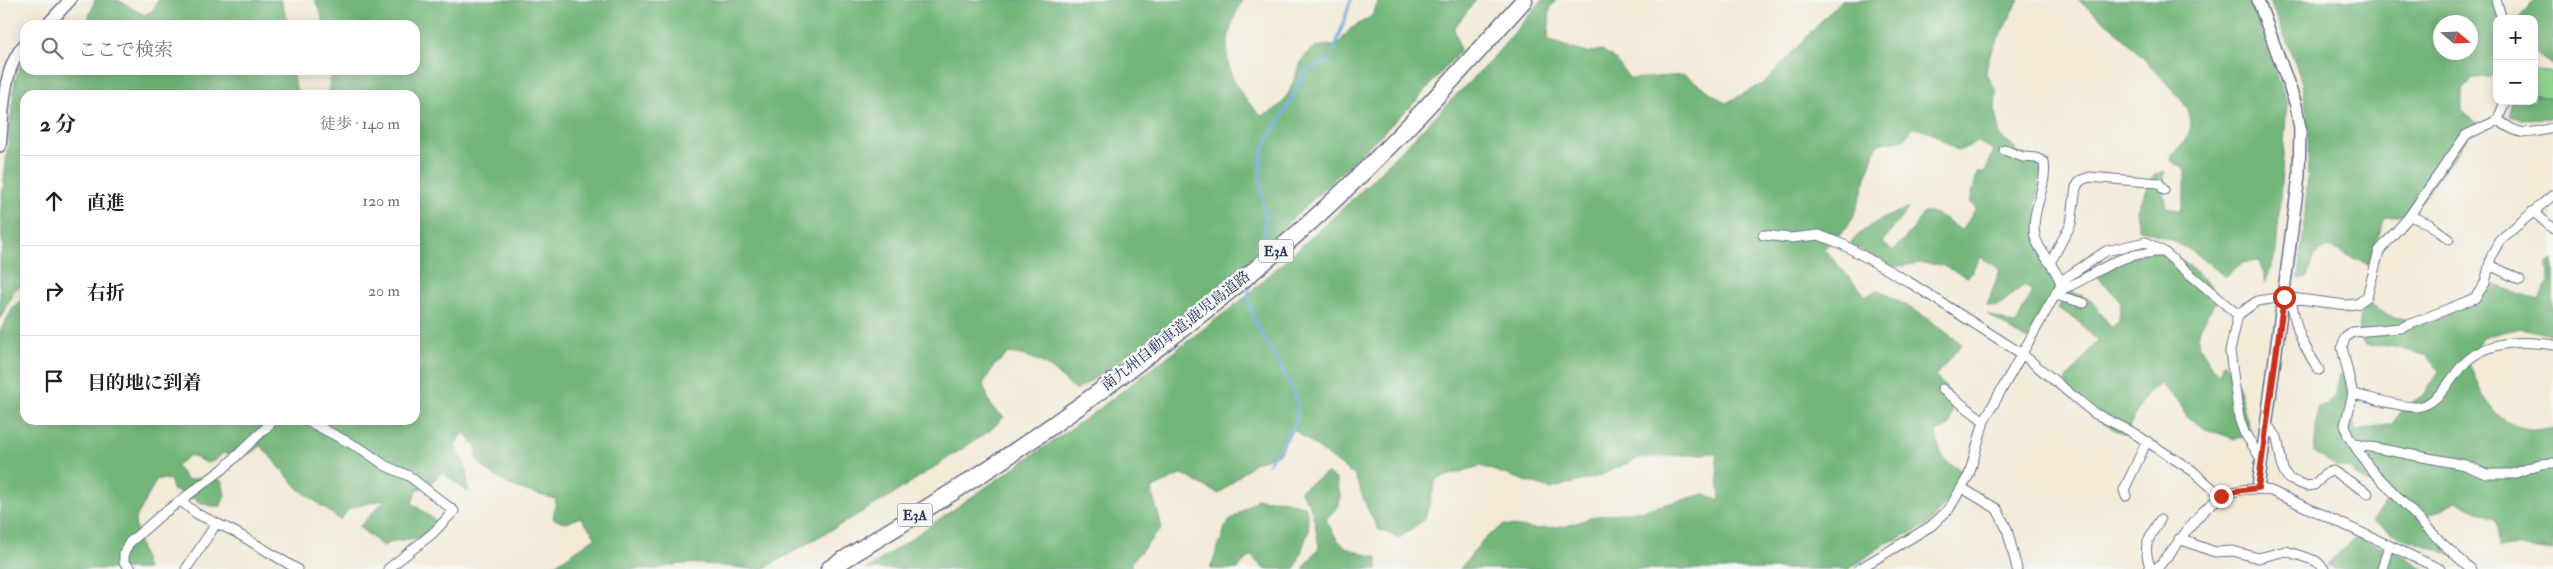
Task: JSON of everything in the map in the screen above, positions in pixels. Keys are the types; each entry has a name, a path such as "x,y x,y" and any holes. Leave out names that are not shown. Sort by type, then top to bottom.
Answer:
{"highway":[{"name":"南九州自動車道;鹿児島道路","path":"829,569 1001,461 1047,429 1191,321 1291,238 1362,172 1482,47 1524,0"},
{"path":"849,569 1001,461"}],"street":[{"path":"52,20 70,0"},
{"path":"2258,0 2296,104 2300,129 2299,176 2288,298 2258,488"},
{"path":"2496,0 2501,15"},
{"path":"0,146 11,68 20,49"},
{"path":"2262,460 2244,432 2239,418 2230,351 2238,315 2257,301 2288,298 2346,306 2358,304 2367,297 2379,251 2410,216 2466,135 2498,120 2504,105"},
{"path":"2498,120 2513,131 2526,134 2553,128"},
{"path":"2004,150 2023,157 2036,158 2044,162 2035,237 2051,261 2058,290 2084,303"},
{"path":"2051,261 2071,224 2076,187 2081,180 2090,177 2159,183 2164,190"},
{"path":"2471,569 2443,544 2369,467 2348,436 2345,425 2353,394 2343,360 2342,347 2345,338 2353,332 2401,328 2475,298 2485,283 2492,254 2500,240 2553,195"},
{"path":"2533,212 2553,229"},
{"path":"2410,216 2429,224 2449,240"},
{"path":"1763,235 1790,238 1819,235 1844,245 1909,282 2022,354 2094,413 2147,441 2193,471 2221,496"},
{"path":"1859,569 1931,526 1950,509 1969,475 1984,421 2064,279 2106,251 2146,242 2164,252 2238,315"},
{"path":"2490,265 2520,280"},
{"path":"2288,298 2295,328 2303,346 2319,370"},
{"path":"2353,394 2416,407 2428,403 2437,396 2462,365 2480,351 2501,344 2530,341 2553,345"},
{"path":"1942,389 1984,421"},
{"path":"131,569 124,562 124,553 129,543 223,469 269,425"},
{"path":"316,425 363,450 386,466 409,476 454,511 433,533 388,569"},
{"path":"2267,425 2277,438 2283,470 2289,479 2307,486 2314,485 2326,474 2333,471 2368,493"},
{"path":"2126,496 2124,490 2147,441"},
{"path":"2355,444 2465,465 2486,474 2513,474 2540,464 2553,463"},
{"path":"1962,488 1998,509 2006,529 2017,569"},
{"path":"2160,520 2147,540 2145,554 2156,569 2202,511 2221,496 2236,491 2258,488 2271,491 2440,569"},
{"path":"181,501 197,514 235,532 297,569"},
{"path":"186,569 216,524"},
{"path":"2179,539 2215,552 2233,551 2258,558 2286,551 2316,561 2324,569"},
{"path":"2382,569 2389,545"}],"green space":[{"path":"95,0 118,0 144,15 153,10 158,0 281,0 287,20 88,20"},
{"path":"315,0 1242,0 1229,33 1228,62 1238,88 1261,116 1274,110 1283,102 1302,60 1308,52 1319,46 1337,46 1350,29 1372,16 1379,0 1476,0 1454,28 1460,51 1417,100 1241,268 1149,340 1076,391 1046,365 1030,358 1009,353 994,366 983,384 992,408 1004,417 991,430 890,496 763,569 710,564 684,564 657,569 549,569 596,537 580,517 567,523 553,519 556,499 513,486 485,468 477,460 477,449 464,432 455,446 467,470 468,492 442,472 430,484 417,490 412,503 436,521 424,537 395,541 383,546 359,527 386,499 350,508 340,520 298,488 261,446 243,456 223,453 216,460 207,463 190,455 176,466 187,480 207,477 222,481 225,495 221,506 201,503 186,494 172,490 171,480 157,479 135,520 137,536 147,569 0,569 0,331 13,308 20,302 20,425 420,425 420,90 328,90 332,75 420,75 420,20 323,20"},
{"path":"1542,0 1556,0 1550,8 1548,40 1586,53 1602,50 1615,59 1630,79 1685,75 1726,103 1764,83 1841,0 2019,0 1991,52 1985,72 1996,91 1995,112 2000,136 2019,152 2042,162 2036,205 2041,236 2055,263 2058,287 2027,340 1987,314 2016,325 2032,291 2024,285 1997,307 1987,305 2000,270 1981,257 1968,277 1941,265 1921,263 1894,267 1850,244 1869,226 1892,214 1909,208 1882,242 1893,251 1915,227 1923,213 1939,216 1962,231 1976,208 1970,203 1977,173 1985,173 1994,150 1978,142 1958,151 1929,131 1913,128 1904,139 1878,144 1851,221 1824,249 1866,296 1879,290 1921,314 1962,344 1935,376 1947,388 1953,403 1949,426 1936,432 1939,448 1947,462 1966,472 1960,485 1927,526 1885,544 1849,569 1460,569 1483,540 1504,525 1535,529 1567,526 1596,516 1643,510 1705,494 1720,500 1716,453 1639,458 1599,476 1550,489 1480,466 1436,479 1425,519 1399,538 1379,530 1368,510 1355,476 1293,429 1279,454 1254,463 1219,494 1182,474 1151,489 1162,528 1132,561 1132,569 867,569 1095,412 1244,298 1355,197 1492,59"},
{"path":"2077,0 2251,0 2287,103 2276,254 2265,284 2260,261 2242,263 2225,277 2197,254 2170,239 2139,229 2136,211 2155,174 2165,171 2163,193 2166,207 2181,211 2185,191 2185,169 2171,161 2172,154 2188,135 2191,124 2190,118 2180,98 2142,57 2111,27"},
{"path":"2270,0 2493,0 2498,15 2493,15 2493,74 2490,77 2473,78 2462,90 2462,111 2478,124 2412,214 2385,218 2368,265 2330,247 2314,255 2307,277 2299,279 2307,190 2308,145 2303,87"},
{"path":"2535,0 2553,0 2553,66 2538,56 2538,15 2522,15"},
{"path":"20,66 20,75 292,75 297,90 20,90 20,287 16,287 0,319 0,256 3,248 0,217 15,80"},
{"path":"2538,70 2549,71 2553,75 2553,99 2538,97"},
{"path":"2538,96 2553,98 2553,118 2521,119 2510,116 2511,105 2538,105"},
{"path":"2159,247 2192,268 2219,296 2200,328 2199,343 2218,375 2224,362 2237,383 2251,435 2235,439 2206,429 2187,417 2179,402 2160,384 2147,392 2125,435 2091,413 2064,383 2097,341 2079,322 2058,308 2069,291 2090,299 2112,328 2119,320 2121,301 2096,275 2108,266"},
{"path":"2553,259 2553,335 2520,328 2483,337 2468,361 2488,403 2507,421 2519,427 2553,429 2553,551 2523,547 2500,547 2496,520 2456,501 2424,518 2463,558 2402,538 2371,521 2388,500 2378,489 2358,477 2350,469 2336,466 2314,452 2318,407 2326,406 2335,395 2340,374 2345,375 2350,414 2357,431 2392,424 2404,408 2423,395 2439,371 2428,356 2389,346 2365,345 2358,336 2361,315 2370,305 2387,314 2405,319 2443,318 2451,307 2491,284 2539,300 2548,282 2547,263"},
{"path":"1327,473 1336,479 1340,494 1339,506 1326,519 1331,529 1340,542 1350,550 1377,557 1377,569 1303,569 1319,547 1311,510 1299,491"},
{"path":"1257,499 1286,501 1306,507 1309,530 1295,569 1264,569 1251,556 1238,569 1210,569 1227,523"},
{"path":"2356,537 2401,555 2425,569 2335,569 2326,565"}],"waterway":[{"path":"1334,51 1351,0"},
{"path":"1259,258 1264,245 1265,217 1259,175 1264,147 1290,103 1305,71 1311,67 1329,62"},
{"path":"1250,283 1248,299 1252,315 1291,385 1296,402 1297,418 1295,423 1289,435 1268,464"}],"route":[{"path":"2221,496 2236,491 2258,488 2284,297"}]}
